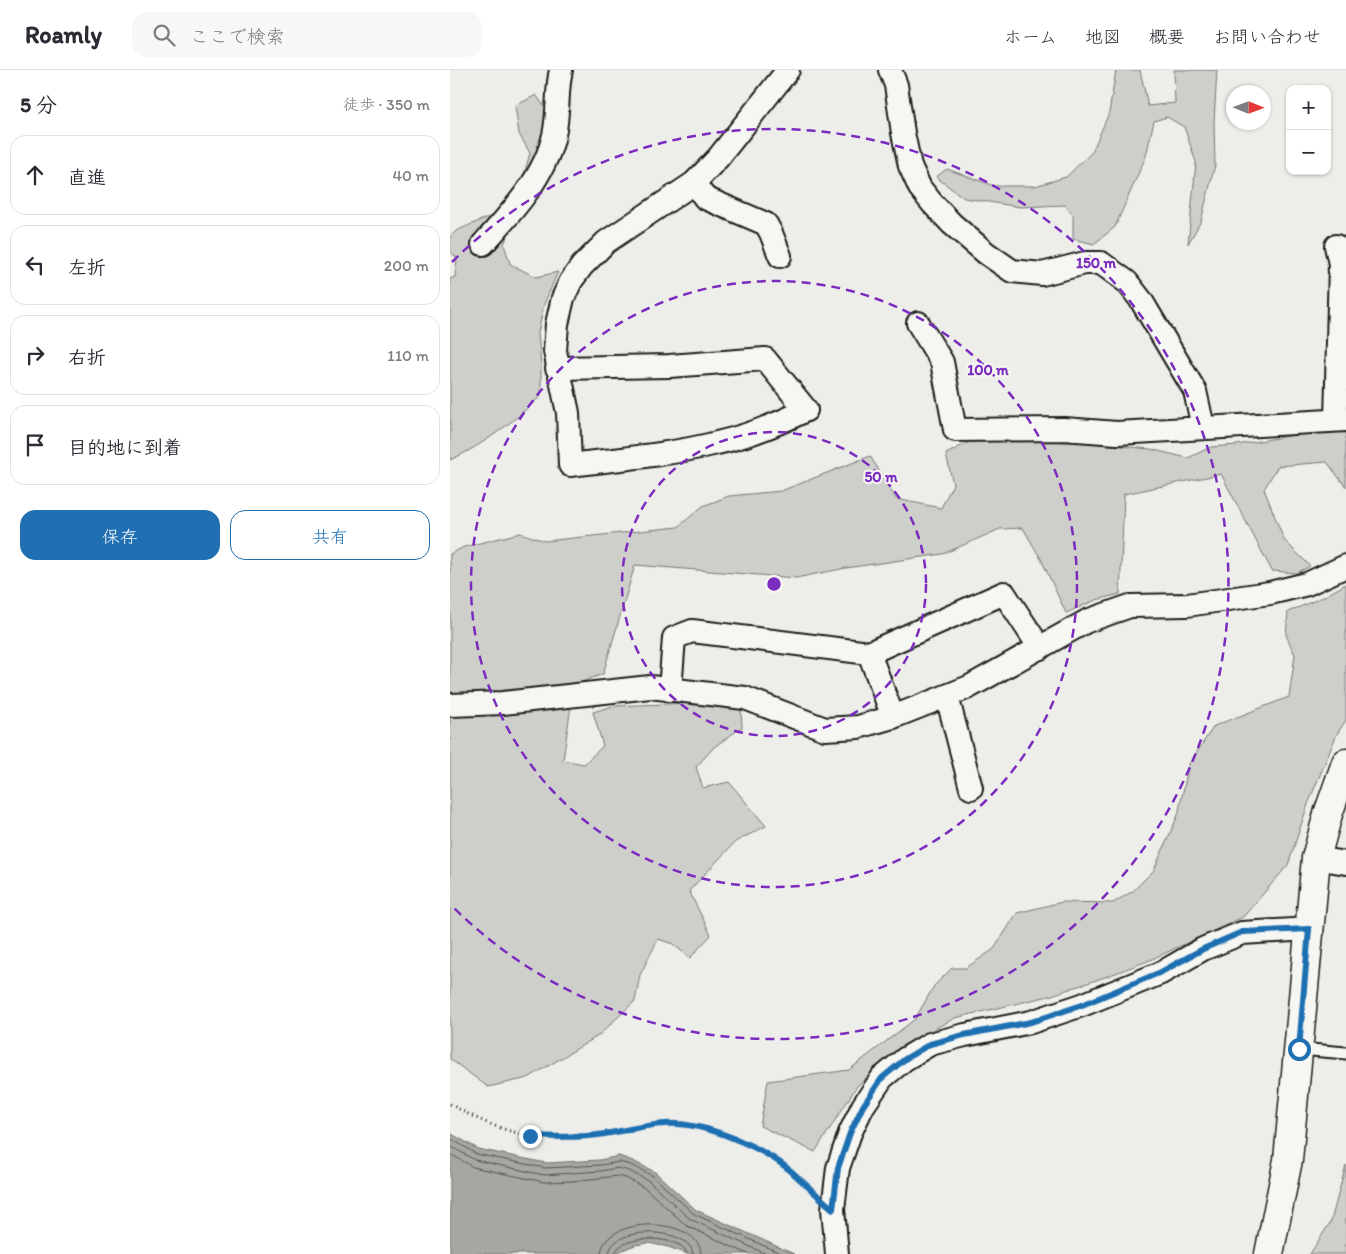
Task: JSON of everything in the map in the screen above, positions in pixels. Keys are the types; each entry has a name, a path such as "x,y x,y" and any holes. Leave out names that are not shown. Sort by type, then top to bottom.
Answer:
{"street":[{"path":"484,244 515,209 538,174 548,154 554,134 561,70"},
{"path":"557,368 669,366 765,360 806,410 778,424 719,443 663,454 570,465 568,413 557,368 555,351 557,324 563,298 571,281 582,266 606,242 694,183 718,158 788,70"},
{"path":"890,70 896,85 910,166 920,188 932,203 952,224 986,253 1012,271 1042,274 1085,263 1101,263 1127,282 1141,300 1195,391 1203,427"},
{"path":"694,183 706,198 766,224 772,233 780,256"},
{"path":"918,324 942,362 955,430 1064,429 1117,432 1341,420 1342,303 1340,264 1336,246"},
{"path":"450,705 650,688 745,698 825,729 858,728 893,717 969,687 1087,621 1130,606 1187,605 1270,593 1306,584 1346,566"},
{"path":"670,690 674,638 692,631 869,653 1004,593 1040,648"},
{"path":"869,653 893,717"},
{"path":"947,696 970,788"},
{"path":"1269,1254 1288,1160 1316,858 1328,814 1346,763"},
{"path":"1316,858 1346,862"},
{"path":"837,1254 833,1209 838,1168 850,1133 863,1106 882,1078 905,1059 930,1044 964,1035 1031,1022 1082,1005 1161,972 1203,949 1242,932 1309,929"}],"lane":[{"path":"1299,1049 1346,1053"}],"path":[{"path":"450,1104 497,1128 530,1136 590,1136 664,1124 685,1124 707,1128 769,1156 790,1170 833,1209"}],"shaded area":[{"path":"1116,70 1140,70 1148,106 1175,103 1174,70 1217,70 1214,122 1215,165 1201,221 1188,244 1196,162 1184,127 1167,117 1154,121 1146,156 1115,227 1094,244 1073,239 1073,215 1065,205 1020,207 964,198 936,177 947,169 994,186 1035,186 1066,177 1092,152 1109,113"},
{"path":"536,95 548,111 546,142 504,244 510,264 536,277 558,272 544,304 538,333 541,396 498,432 450,460 450,279 455,277 457,258 450,251 450,237 456,231 493,215 517,200 530,153 519,134 515,106"},
{"path":"1311,432 1346,432 1346,487 1327,462 1278,466 1264,489 1284,540 1310,566 1297,573 1272,571 1221,474 1124,494 1120,594 1096,600 1066,613 1041,559 1023,528 1000,529 943,554 846,568 796,578 635,565 603,674 574,685 563,760 584,764 603,746 593,712 613,706 691,703 741,709 742,727 714,747 696,767 703,788 729,782 766,826 735,842 689,891 711,935 690,958 673,944 658,939 640,975 635,1001 598,1036 528,1078 488,1087 450,1059 450,554 464,547 520,533 545,541 678,527 703,506 729,496 781,491 870,456 896,499 941,508 953,484 946,454 969,442 1022,440 1092,443 1150,449 1188,458 1211,447 1237,445"},
{"path":"1346,584 1346,720 1337,734 1308,804 1288,865 1243,917 1150,960 1105,977 1049,996 955,1018 908,1043 857,1086 815,1152 760,1126 768,1081 849,1070 915,1019 934,986 952,968 966,968 994,949 1017,913 1062,902 1113,903 1133,891 1154,870 1178,815 1189,764 1214,726 1289,697 1295,655 1286,635 1288,612 1323,597"},
{"path":"1346,1165 1346,1254 1310,1254 1331,1221"}],"water":[{"path":"450,1133 478,1149 546,1163 600,1160 619,1156 655,1172 696,1210 794,1254 688,1254 648,1243 635,1245 613,1254 450,1254"}],"route":[{"path":"530,1136 574,1137 598,1135 664,1124 685,1124 707,1128 769,1156 790,1170 833,1209 838,1168 850,1133 863,1106 882,1078 905,1059 930,1044 964,1035 1031,1022 1082,1005 1161,972 1203,949 1242,932 1309,929 1299,1049"}]}
